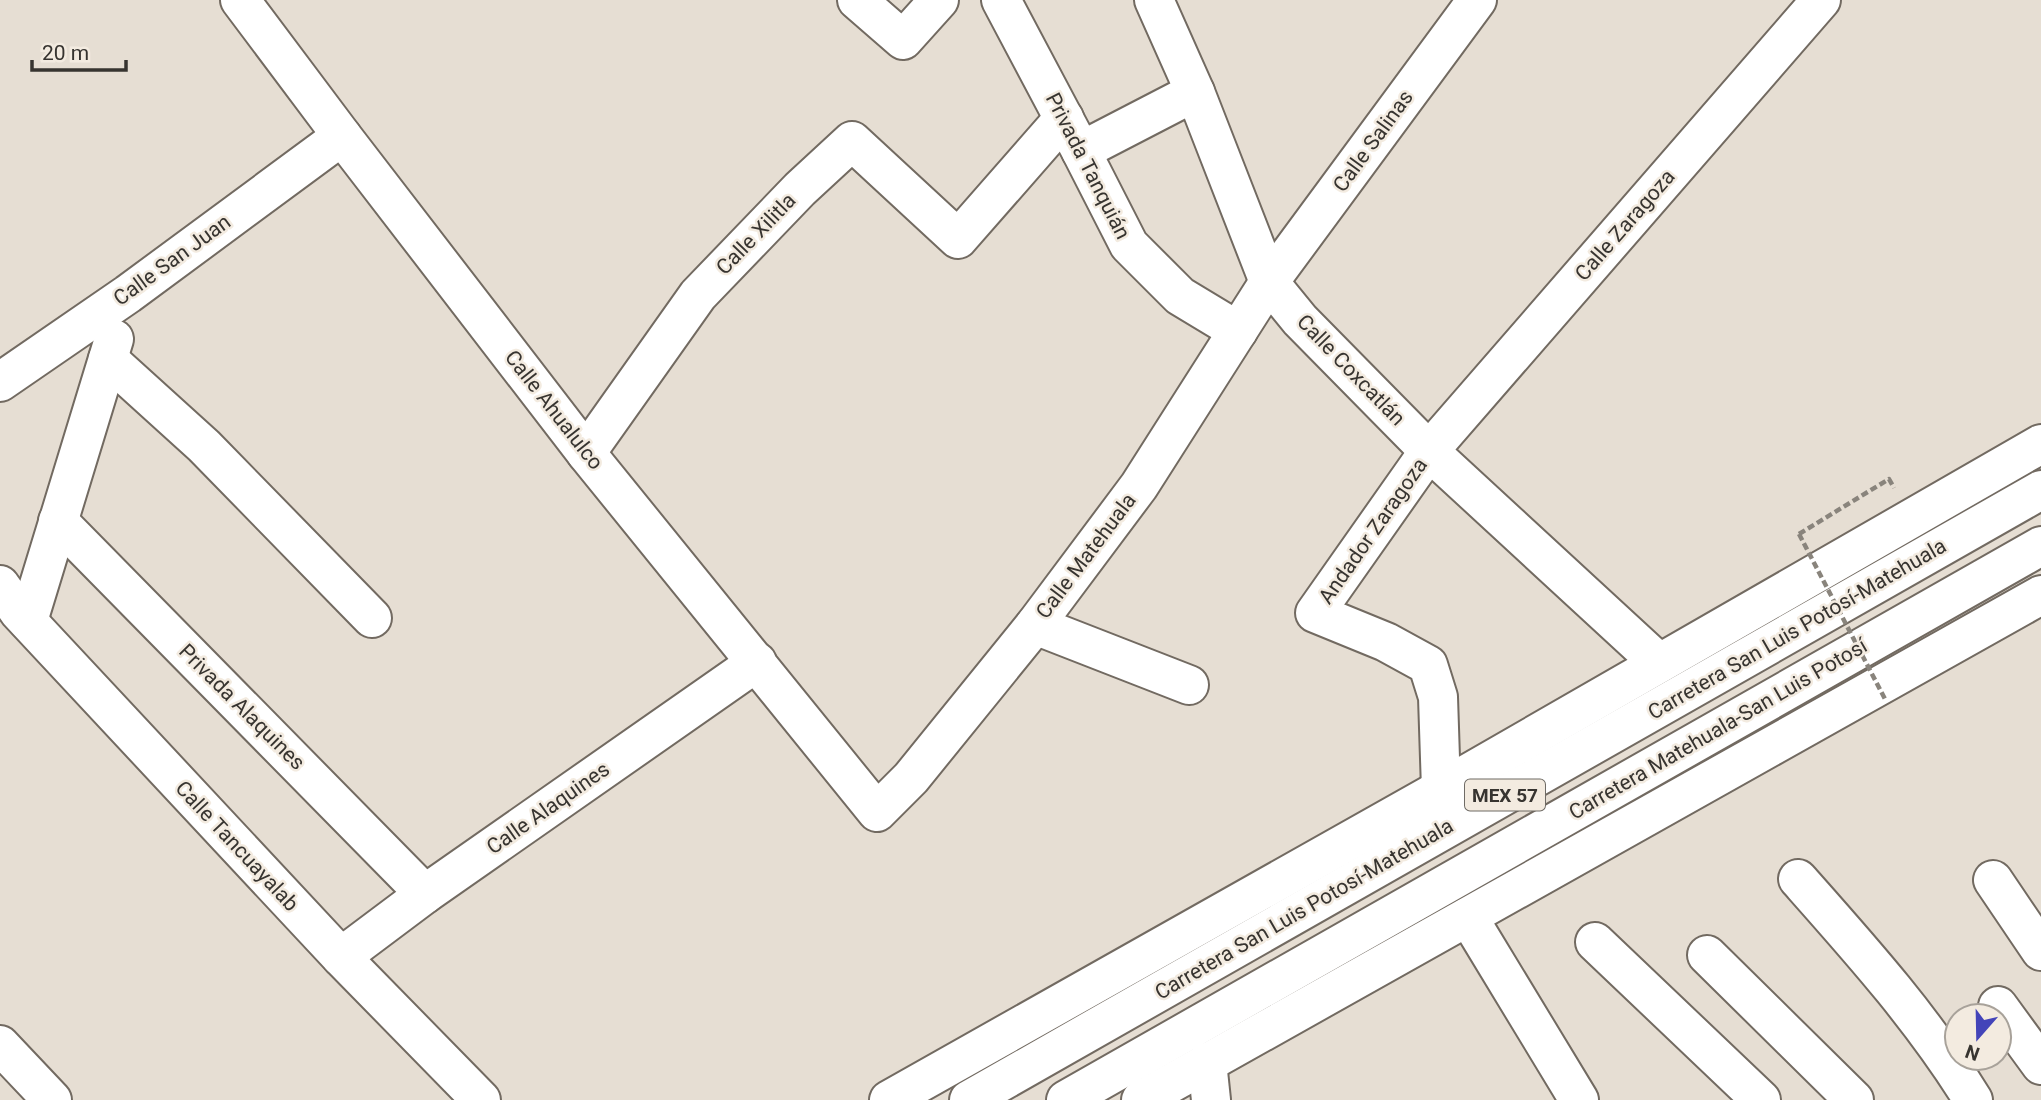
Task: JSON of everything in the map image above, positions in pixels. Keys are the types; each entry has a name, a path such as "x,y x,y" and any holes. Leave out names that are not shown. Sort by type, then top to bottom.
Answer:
{"main road":[{"name":"Calle Ahualulco","path":"240,0 586,453 877,813"},
{"path":"857,0 903,40 939,0"},
{"name":"Privada Tanquián","path":"1001,0 1129,245 1180,296 1238,331"},
{"name":"Calle Coxcatlán","path":"1154,0 1195,92 1269,282 1300,320 1429,451 1659,663"},
{"name":"Calle Salinas","path":"1269,282 1477,0"},
{"name":"Calle Zaragoza","path":"1429,451 1821,0"},
{"path":"1073,134 1195,92"},
{"name":"Calle Xilitla","path":"586,453 698,295 800,189 852,141 958,239 1073,134"},
{"name":"Calle San Juan","path":"0,382 128,294 342,136"},
{"name":"Calle Matehuala","path":"877,813 911,778 1035,625 1139,486 1269,282"},
{"path":"28,621 128,294"},
{"path":"108,359 204,446 372,618"},
{"path":"889,1100 1441,789 2041,444"},
{"name":"Andador Zaragoza","path":"1429,451 1315,613 1386,642 1428,665 1438,698 1441,789"},
{"name":"Carretera San Luis Potosí-Matehuala","path":"969,1100 2041,490"},
{"name":"Privada Alaquines","path":"58,521 425,894"},
{"name":"Carretera Matehuala-San Luis Potosí","path":"1066,1100 2041,546"},
{"name":"Calle Tancuayalab","path":"0,584 28,621 341,957 481,1100"},
{"path":"1140,1100 2041,595"},
{"path":"1035,625 1189,685"},
{"name":"Calle Alaquines","path":"341,957 425,894 757,662"},
{"path":"1798,879 1889,982 1943,1052 1973,1100"},
{"path":"1993,880 2041,951"},
{"path":"1468,916 1578,1100"},
{"path":"1595,942 1761,1100"},
{"path":"1707,956 1854,1100"},
{"path":"2013,1027 2041,1065"},
{"path":"0,1045 52,1100"},
{"path":"1207,1062 1211,1100"}],"path":[{"path":"1885,699 1799,534 1889,479"}]}
